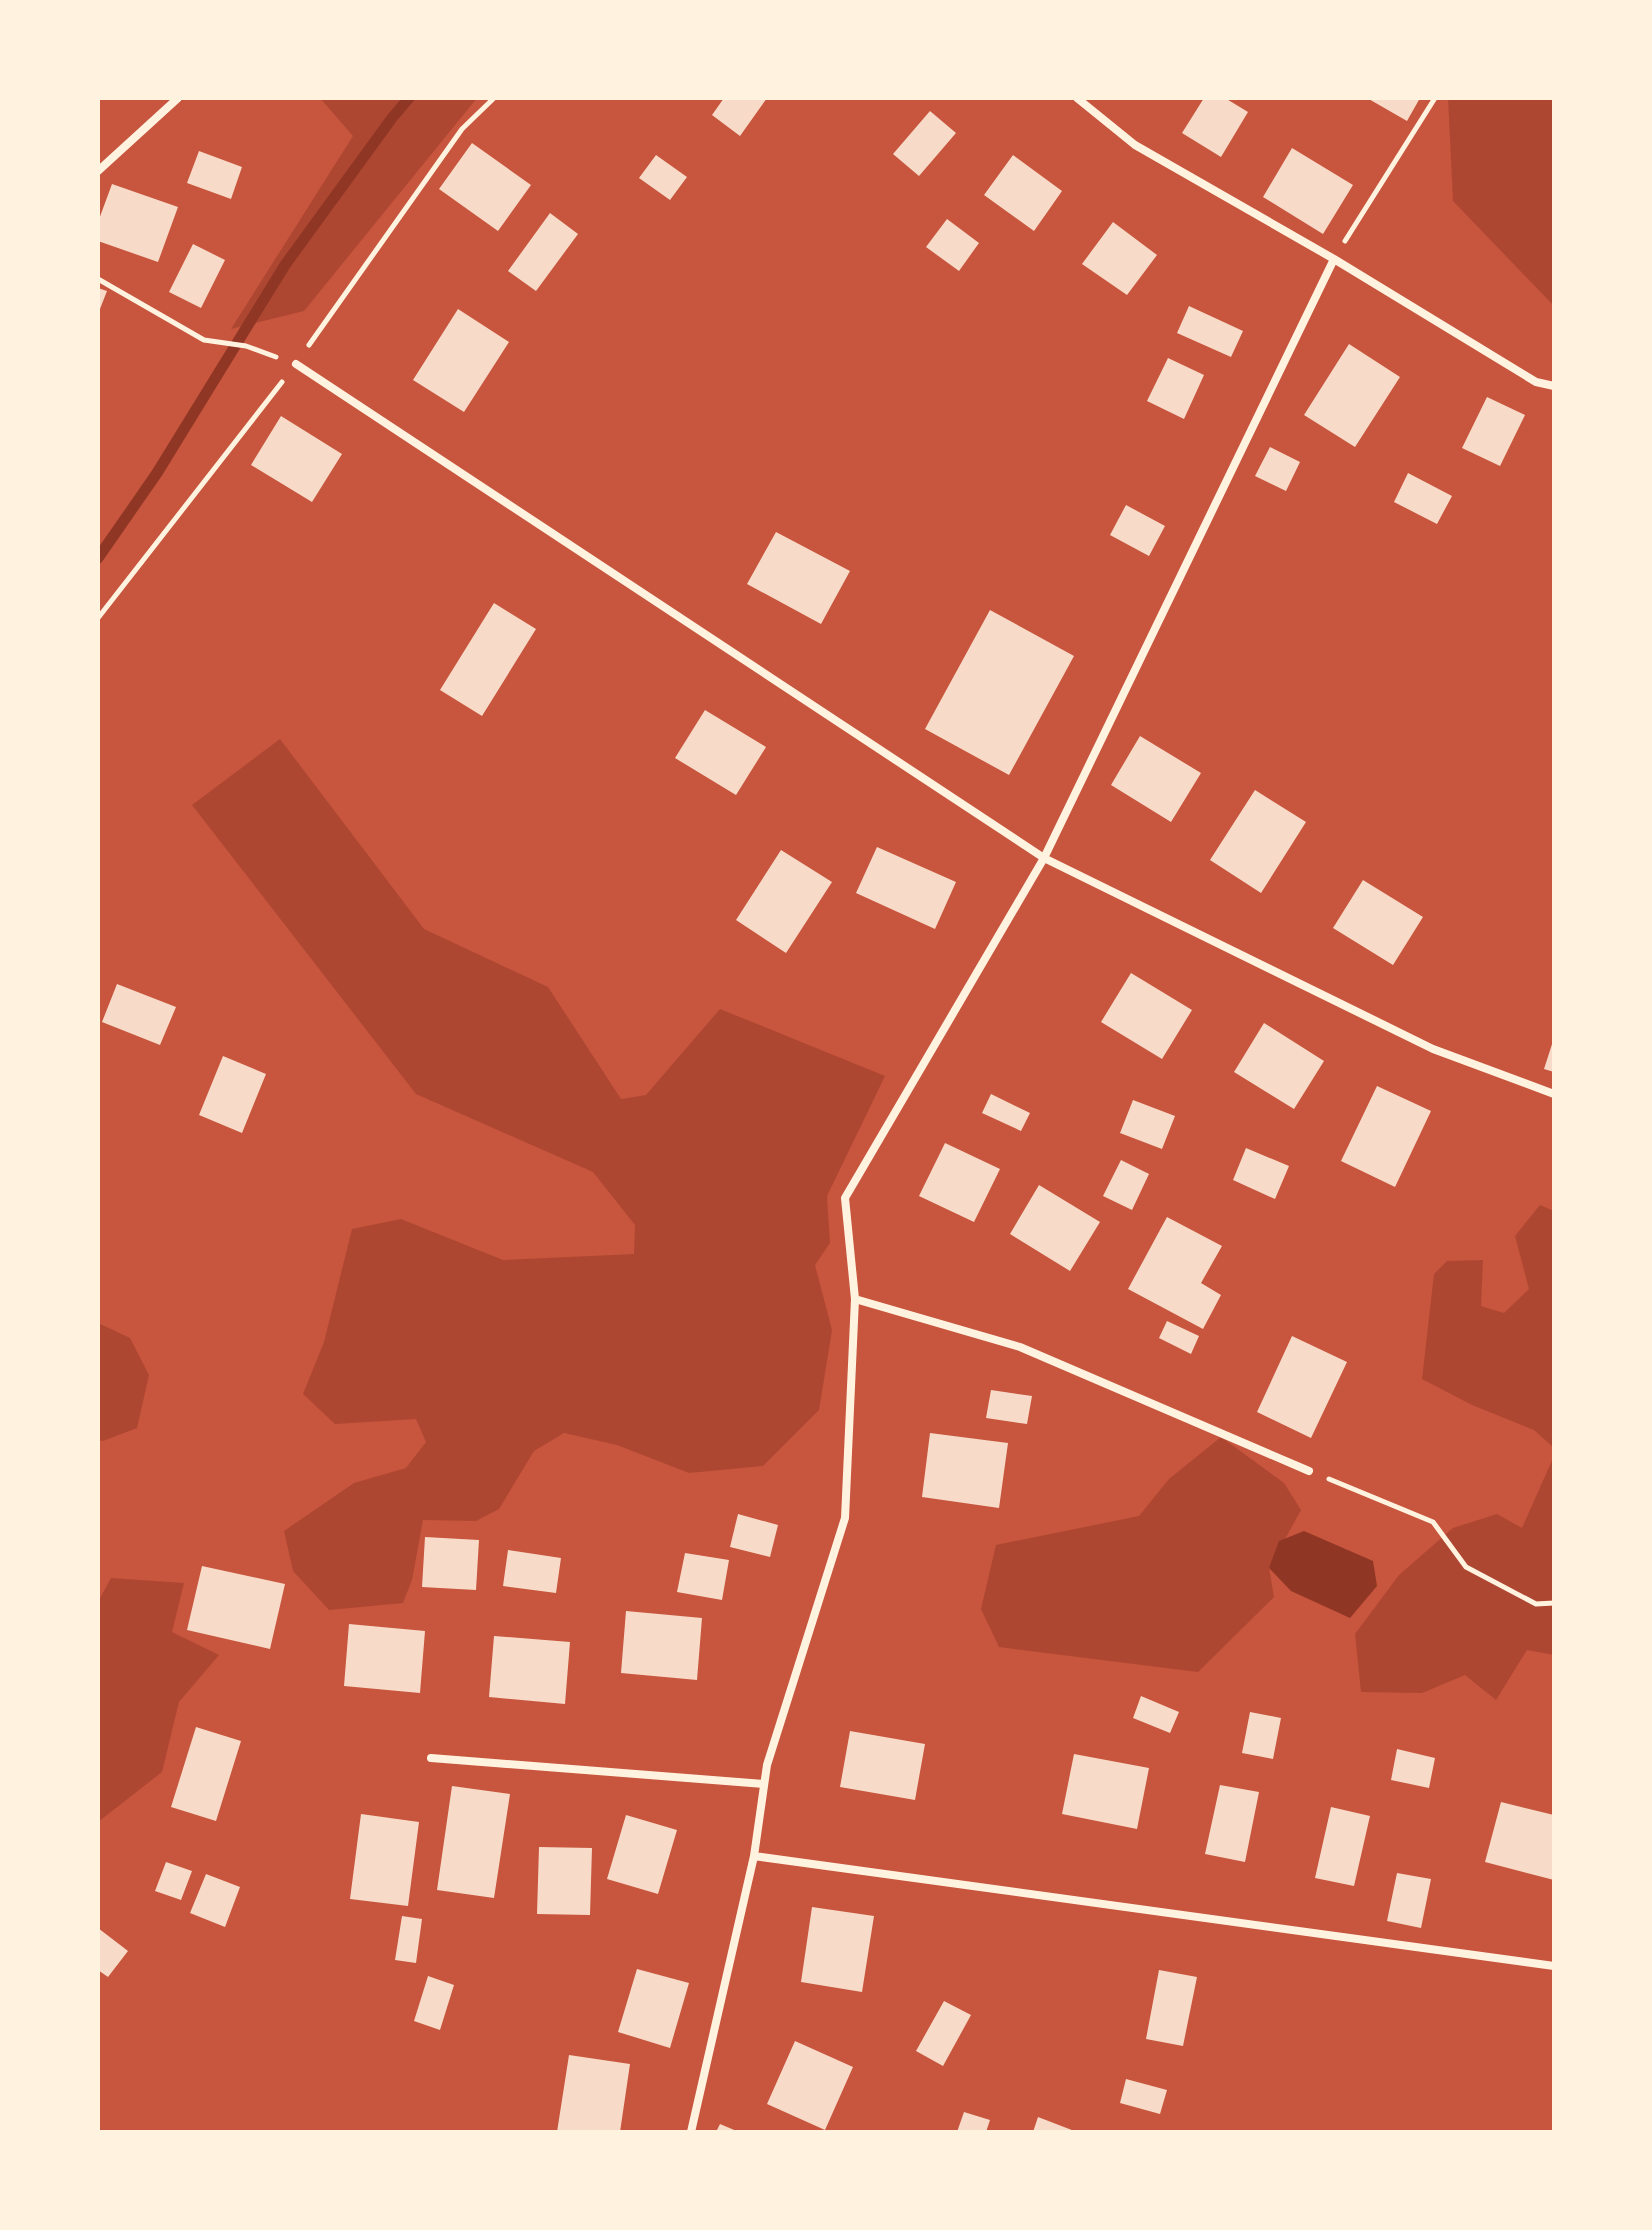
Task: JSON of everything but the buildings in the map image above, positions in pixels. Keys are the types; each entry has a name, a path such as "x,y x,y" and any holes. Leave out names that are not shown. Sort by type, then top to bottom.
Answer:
{"street":[{"path":"98,171 178,98"},
{"path":"1077,98 1135,145 1334,259 1536,382 1554,386"},
{"path":"691,2132 754,1856 767,1765 845,1518 855,1299 845,1198 1044,858 1334,259"},
{"path":"296,364 1044,858 1433,1049 1554,1094"},
{"path":"855,1299 1020,1347 1309,1471"},
{"path":"431,1758 764,1784"},
{"path":"754,1856 1554,1966"}],"path":[{"path":"98,618 296,364 462,129 494,98"},
{"path":"1334,259 1435,98"},
{"path":"98,279 204,340 246,346"},
{"path":"1309,1471 1433,1522 1466,1567 1536,1604 1554,1603"}],"shaded area":[{"path":"320,98 477,98 304,311 231,329 353,136"},
{"path":"1448,98 1554,98 1554,306 1453,201"},
{"path":"280,739 424,929 548,987 621,1099 646,1095 720,1009 885,1076 827,1196 830,1243 815,1265 832,1330 819,1410 763,1466 689,1473 617,1445 564,1433 534,1451 499,1509 476,1521 423,1520 412,1580 403,1603 329,1610 293,1571 284,1531 354,1483 406,1468 426,1442 416,1419 335,1424 303,1394 324,1342 352,1229 401,1219 503,1260 634,1254 635,1225 593,1172 416,1094 192,805"},
{"path":"1540,1205 1554,1211 1554,1448 1534,1430 1472,1405 1422,1379 1434,1274 1447,1261 1483,1260 1481,1306 1504,1313 1529,1289 1515,1236"},
{"path":"98,1323 130,1338 149,1375 137,1428 103,1441 98,1440"},
{"path":"1221,1437 1284,1483 1301,1510 1269,1568 1274,1597 1198,1672 999,1647 981,1609 996,1545 1139,1516 1169,1479"},
{"path":"1554,1456 1554,1655 1527,1650 1496,1700 1465,1675 1422,1693 1361,1692 1355,1634 1399,1575 1453,1528 1497,1514 1522,1528"},
{"path":"1304,1531 1373,1561 1377,1586 1350,1618 1291,1591 1269,1568 1279,1541"},
{"path":"111,1578 184,1583 172,1632 219,1655 179,1702 162,1772 98,1822 98,1602"}],"waterway":[{"path":"98,558 157,473 285,265 409,98"}]}
